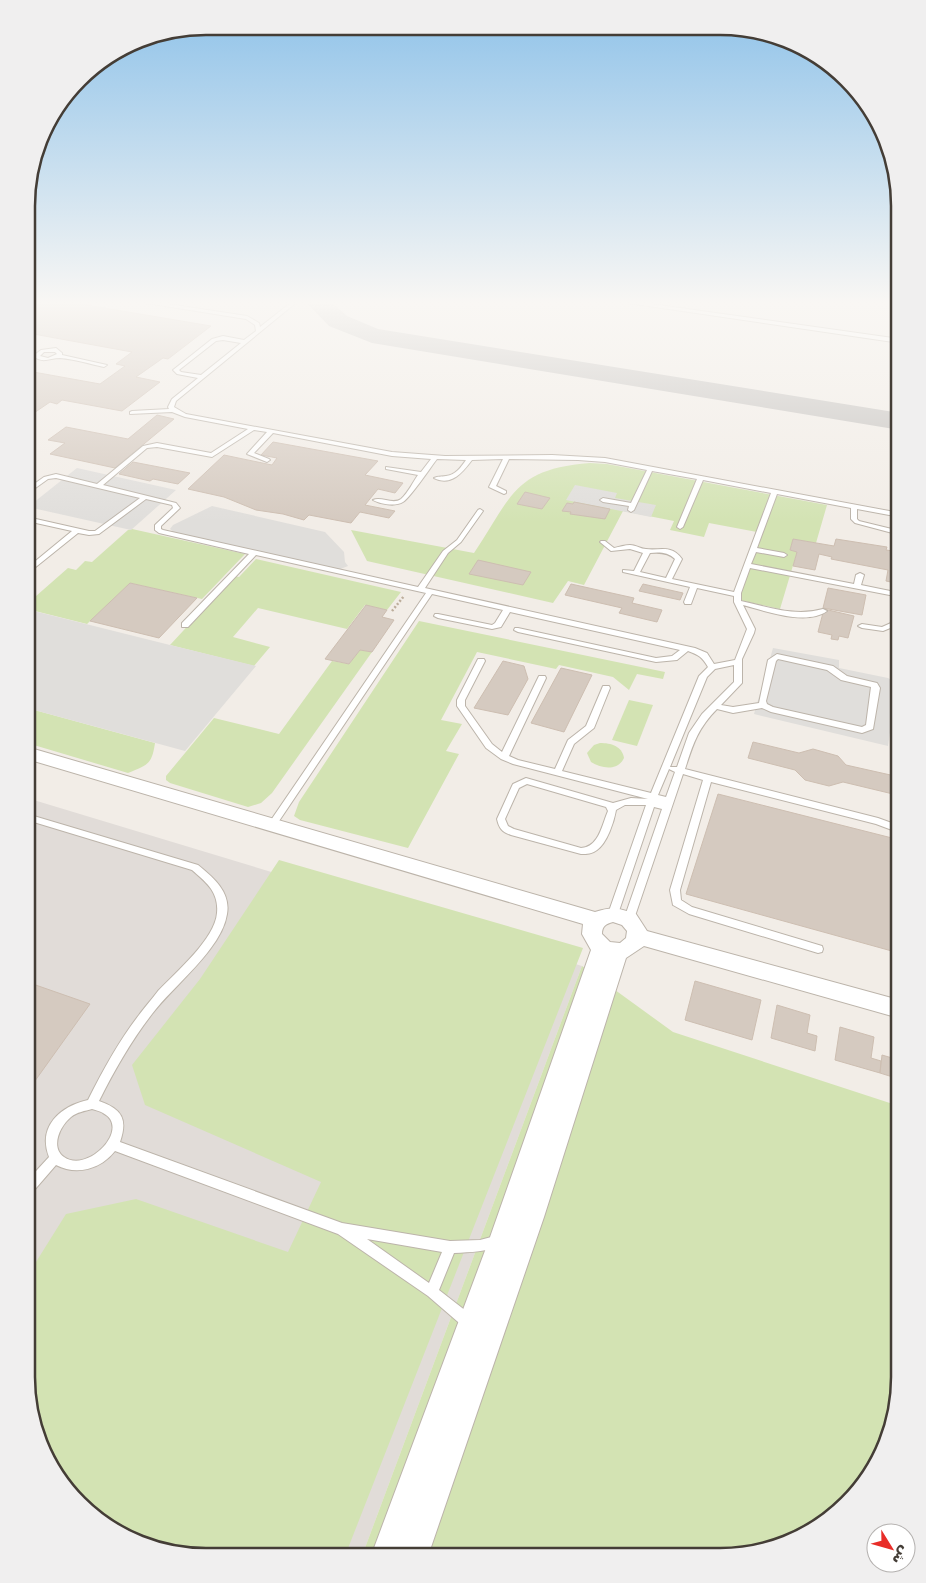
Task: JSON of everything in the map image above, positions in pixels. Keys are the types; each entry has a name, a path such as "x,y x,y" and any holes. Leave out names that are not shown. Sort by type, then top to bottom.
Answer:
{"street":[{"path":"35,756 137,791"},
{"path":"35,766 137,791 612,931 891,1007"},
{"path":"389,1548 502,1240 612,931"},
{"path":"416,1548 532,1217 612,931"}],"lane":[{"path":"190,375 202,377"},
{"path":"174,410 171,407 174,400 205,375"},
{"path":"132,413 174,410 253,428 392,454 435,457 594,459 891,513"},
{"path":"98,486 145,447 157,445 212,455 253,428"},
{"path":"267,460 250,454 272,431"},
{"path":"376,500 396,503 403,500 435,457"},
{"path":"437,478 449,479 456,477 471,457"},
{"path":"504,492 492,487 507,457"},
{"path":"388,468 423,474"},
{"path":"603,500 632,508 650,469"},
{"path":"35,486 46,478 56,476 145,497 177,506 158,525 158,530 161,532 686,649 704,655 712,667"},
{"path":"680,527 702,478"},
{"path":"612,931 667,804 692,735 705,716 738,683 740,676 737,662 747,644 751,629 738,599 774,492"},
{"path":"35,521 93,533 101,531 145,497"},
{"path":"854,506 854,519 857,522 891,531"},
{"path":"420,590 445,552 458,541 480,511"},
{"path":"35,562 77,530"},
{"path":"603,542 613,550 630,547 647,552 656,550 674,554 678,557 668,580"},
{"path":"754,549 784,555"},
{"path":"636,573 647,552"},
{"path":"185,625 254,554"},
{"path":"748,566 891,593"},
{"path":"625,571 694,586 803,616 816,615 823,611"},
{"path":"857,587 860,575"},
{"path":"688,602 694,586"},
{"path":"268,829 430,592"},
{"path":"438,616 492,627 498,625 507,610"},
{"path":"862,626 883,629 891,625"},
{"path":"518,630 656,660 674,658 686,649"},
{"path":"716,706 733,710 763,705 771,709 865,730 870,725 876,688 859,680 844,678 830,668 777,656 772,660 762,701 763,705"},
{"path":"481,661 461,700 460,706 489,746 504,757 667,804"},
{"path":"612,931 653,800 703,676 712,667 737,662"},
{"path":"504,757 542,678"},
{"path":"557,773 571,742 590,728 606,688"},
{"path":"725,698 744,708"},
{"path":"666,768 872,820 891,827"},
{"path":"708,778 675,890 676,902 689,910 818,949"},
{"path":"612,808 603,801 526,781 516,786 500,822 504,828 511,832 590,851 598,845 612,808 619,803 629,800 653,800"},
{"path":"35,818 195,867 210,877 220,893 222,913 217,931 201,955 166,989 139,1023 110,1069 92,1104"},
{"path":"92,1104 104,1106 113,1112 118,1122 118,1133 113,1145 104,1156 92,1163 78,1166 65,1164 56,1158 51,1147 52,1136 57,1124 66,1114 78,1107 92,1104"},
{"path":"113,1145 342,1229 450,1247 480,1246 502,1240"},
{"path":"35,1181 56,1158"},
{"path":"342,1229 432,1292 470,1323"},
{"path":"432,1292 450,1247"}],"path":[{"path":"392,611 411,588"}],"shaded area":[{"path":"77,468 176,490 131,530 35,509 35,501"},
{"path":"575,485 617,493 615,498 656,505 651,517 566,500"},
{"path":"212,506 325,532 344,552 345,562 348,566 338,570 176,534 170,529 173,525"},
{"path":"35,611 256,666 185,751 35,710"},
{"path":"773,648 839,660 839,668 891,680 891,725 888,746 754,714"},
{"path":"35,800 582,966 365,1548 184,1547 141,1535 102,1513 85,1498 70,1481 48,1442 36,1399"}],"green space":[{"path":"590,463 607,464 827,505 816,543 793,539 790,550 797,552 780,609 735,599 757,532 709,523 704,537 670,530 674,521 623,511 584,585 568,581 553,603 367,561 351,530 474,553 507,501 530,479 565,466"},
{"path":"132,529 245,554 202,599 130,583 87,624 35,611 35,597 68,568 76,570 85,561 92,562 128,530"},
{"path":"256,559 401,592 387,610 365,605 347,629 258,608 233,637 270,647 254,666 170,645 234,576 239,577"},
{"path":"419,621 665,672 663,679 637,674 629,690 613,677 559,665 556,669 477,652 441,720 462,724 446,751 459,754 408,848 300,820 294,816 299,802"},
{"path":"360,650 372,652 272,793 261,803 248,807 170,783 166,780 166,776 214,718 279,734 332,661 349,664"},
{"path":"629,700 653,705 637,746 612,740"},
{"path":"35,710 155,743 148,763 128,773 35,745"},
{"path":"600,743 612,745 621,751 624,758 618,765 609,768 591,762 587,753 594,745"},
{"path":"279,860 583,948 348,1548 184,1547 141,1535 102,1513 70,1481 48,1442 38,1410 35,1377 35,1264 66,1214 136,1199 288,1252 321,1182 145,1105 132,1065 200,979"},
{"path":"582,966 673,1032 891,1103 891,1388 888,1410 882,1432 862,1472 849,1490 824,1513 785,1535 742,1547 365,1548"}],"building":[{"path":"35,375 49,375 100,384 113,375 139,375 136,377 160,382 122,411 62,400 57,404 50,402 35,412"},
{"path":"157,415 174,419 115,468 50,454 65,443 48,440 66,427 128,439"},
{"path":"273,442 378,461 365,475 403,483 395,493 378,489 365,505 395,511 389,518 360,512 351,523 309,515 304,520 283,514 256,510 224,497 188,489 224,455 272,465 277,458 261,455"},
{"path":"133,462 190,473 178,484 153,479 150,481 119,474"},
{"path":"525,492 550,498 542,509 517,504"},
{"path":"574,502 610,509 605,519 562,511 567,503 573,504"},
{"path":"793,539 834,546 836,539 887,547 886,550 891,551 891,582 886,581 888,570 831,559 832,557 819,554 815,570 793,566 797,552 790,550"},
{"path":"478,560 531,572 523,585 469,574"},
{"path":"130,583 197,598 159,638 90,621"},
{"path":"571,584 634,598 632,603 662,610 657,622 619,613 622,608 565,595"},
{"path":"643,584 683,593 680,600 639,591"},
{"path":"828,588 866,595 862,615 823,608"},
{"path":"366,605 387,610 382,617 394,620 372,652 360,650 349,664 325,659"},
{"path":"824,609 854,616 848,638 839,636 838,640 831,639 832,635 818,632"},
{"path":"503,661 524,666 528,679 508,715 474,708"},
{"path":"561,668 592,675 564,732 531,723"},
{"path":"753,742 799,753 813,749 838,756 846,765 891,775 891,794 843,782 829,786 805,780 795,770 748,758"},
{"path":"718,794 891,838 891,951 686,894"},
{"path":"695,981 761,1000 752,1040 685,1020"},
{"path":"35,985 90,1004 35,1081"},
{"path":"777,1005 810,1015 807,1033 817,1036 815,1051 771,1038"},
{"path":"840,1027 874,1037 871,1058 881,1061 880,1073 835,1060"},
{"path":"882,1055 891,1058 891,1076 880,1073"}],"taxiway":[{"path":"611,375 891,421"}]}
